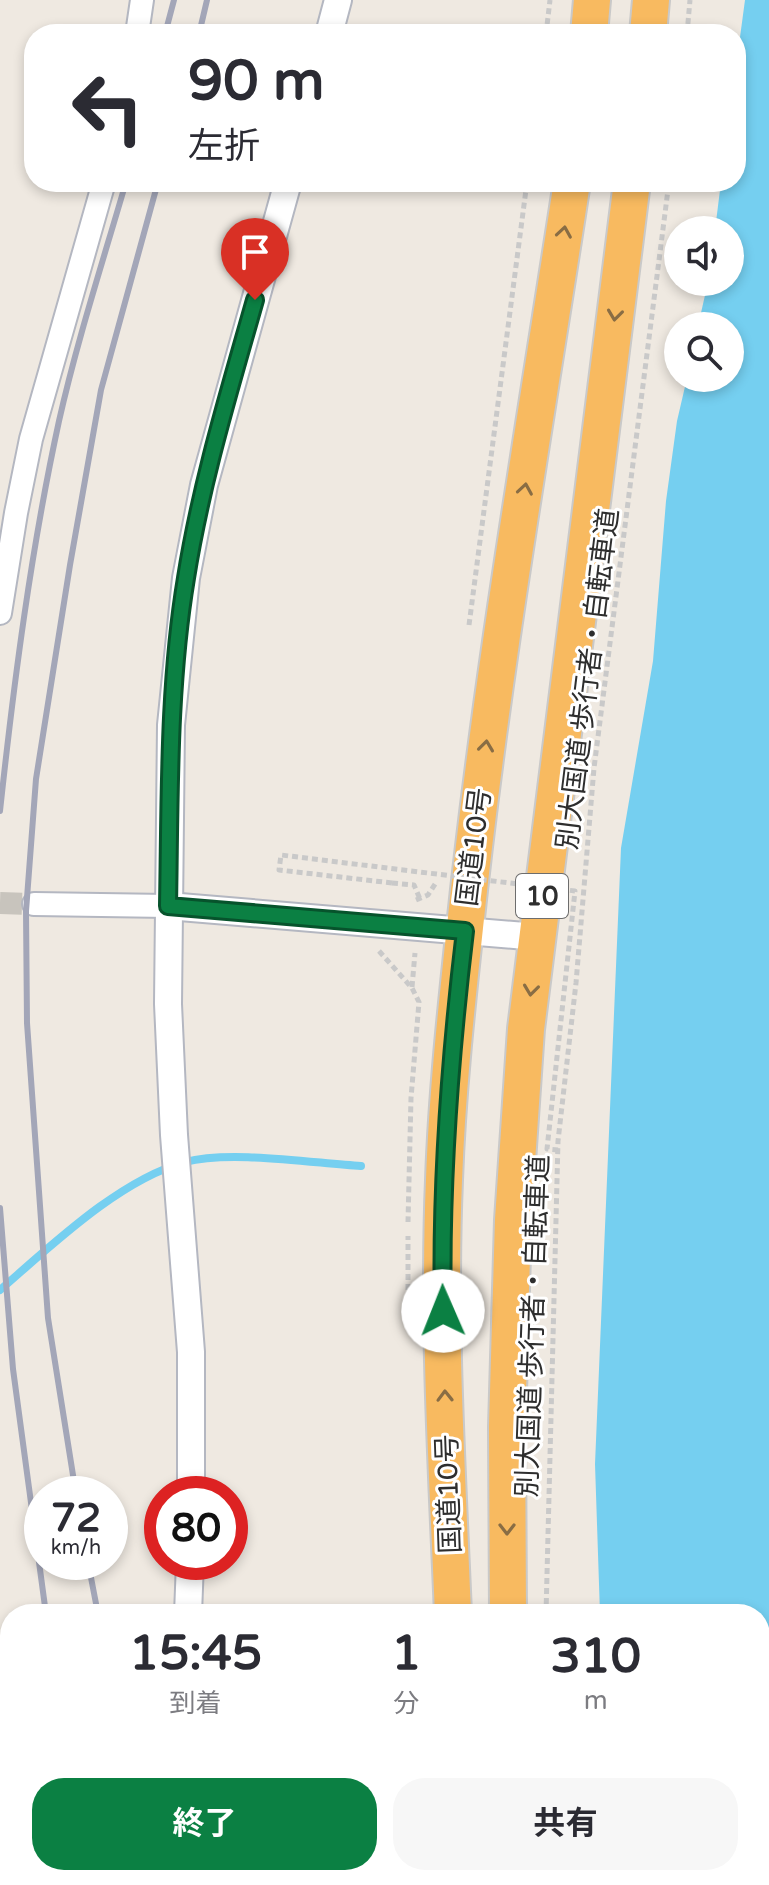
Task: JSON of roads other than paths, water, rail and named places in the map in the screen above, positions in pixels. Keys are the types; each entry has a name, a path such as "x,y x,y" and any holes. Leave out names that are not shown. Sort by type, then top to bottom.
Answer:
{"highway":[{"path":"590,24 592,0"},
{"path":"649,24 651,0"},
{"name":"国道10号","path":"453,1604 443,1281 449,1088 492,700 570,192"},
{"name":"国道10号","path":"508,1604 507,1427 513,1220 526,1029 631,192"}],"street":[{"path":"138,24 142,0"},
{"path":"332,24 338,0"},
{"path":"0,613 31,439 101,192"},
{"path":"191,1476 191,1352 171,1078 168,906 171,725 186,578 208,472 285,192"},
{"path":"34,904 168,906 537,937"},
{"path":"188,1604 189,1580"}],"water":[{"path":"745,0 769,0 769,1604 600,1604 595,1464 621,848 653,661 666,501 684,392 744,392 744,312 701,312 705,296 744,296 744,216 717,216 720,192 746,192 746,24 742,24"}],"waterway":[{"path":"0,1290 111,1199 135,1183 185,1162 248,1157 361,1166"}],"tunnel":[{"path":"0,903 34,904"}],"railway":[{"path":"168,24 174,0"},
{"path":"201,24 207,0"},
{"path":"0,811 24,616 49,469 74,361 123,192"},
{"path":"73,1476 48,1318 27,1023 26,911 36,779 101,390 155,192"},
{"path":"0,1208 13,1369 45,1604"},
{"path":"91,1580 96,1604"}]}
